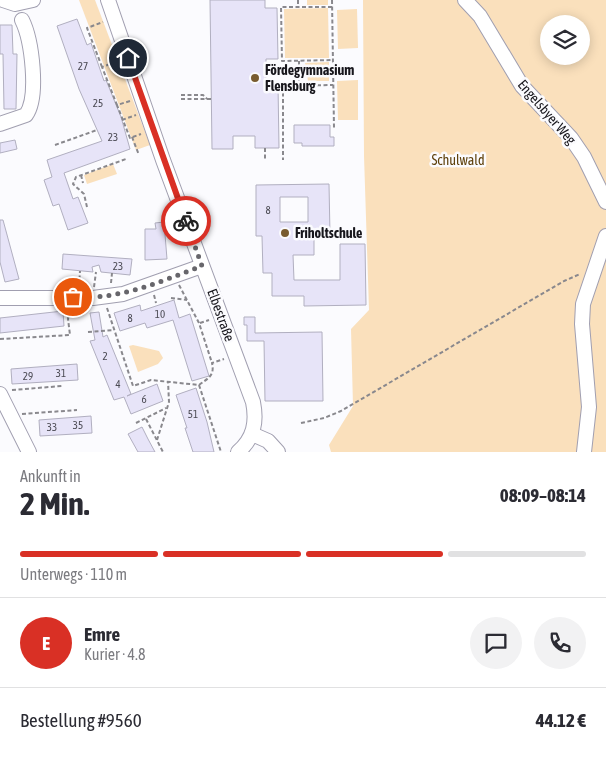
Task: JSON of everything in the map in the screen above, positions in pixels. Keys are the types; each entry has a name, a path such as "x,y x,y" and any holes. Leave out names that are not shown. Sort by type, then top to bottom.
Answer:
{"street":[{"path":"4,0 15,4 33,0"},
{"name":"Elbestraße","path":"108,0 146,112 254,408 252,434"},
{"name":"Engelsbyer Weg","path":"465,0 480,16 522,86 575,144 598,183 606,202"},
{"path":"0,124 26,115 32,101 30,45 28,32 22,20"},
{"path":"584,452 589,407 582,314 583,304 606,236"},
{"path":"0,298 103,297 134,291 202,266"},
{"path":"0,395 30,452"},
{"path":"238,452 252,434 268,441 278,452"}],"path":[{"path":"298,0 298,7"},
{"path":"332,0 334,128"},
{"path":"332,7 282,7 282,61 333,60"},
{"path":"114,18 87,28 130,138 132,137 139,155"},
{"path":"102,67 128,58"},
{"path":"299,61 299,86"},
{"path":"278,86 333,85"},
{"path":"282,86 283,160"},
{"path":"181,95 203,95 207,99"},
{"path":"117,105 141,97"},
{"path":"181,99 211,99"},
{"path":"123,120 146,112"},
{"path":"55,145 98,130"},
{"path":"132,137 153,130"},
{"path":"265,148 265,160"},
{"path":"86,207 84,194 73,184 76,177 126,159"},
{"path":"80,174 83,183"},
{"path":"301,423 324,418 341,411 564,281 594,269"},
{"path":"0,339 70,335 68,319 76,297 80,271"},
{"path":"103,297 133,386 151,380 168,380 199,385 211,376 214,370 199,323 175,276"},
{"path":"171,298 186,300"},
{"path":"88,332 114,330"},
{"path":"212,363 236,355"},
{"path":"168,380 170,388"},
{"path":"156,440 170,388 174,381"},
{"path":"199,385 221,452"},
{"path":"0,395 8,390 62,386"},
{"path":"136,423 166,408"},
{"path":"13,417 21,414 77,410"},
{"path":"146,419 163,452"}],"green space":[{"path":"79,0 95,0 150,145 136,150"},
{"path":"307,0 328,0 328,5 307,5"},
{"name":"Schulwald","path":"363,0 606,0 606,452 331,452 329,445 353,406 351,329 369,310 364,156"},
{"path":"328,8 329,58 285,58 284,9"},
{"path":"357,9 358,48 338,49 337,10"},
{"path":"329,62 329,81 308,81 305,63"},
{"path":"358,80 358,120 338,120 337,81"},
{"path":"113,164 117,174 87,184 84,175"},
{"path":"133,345 159,351 163,358 158,364 138,372 129,346"}],"building":[{"path":"210,0 265,0 265,8 277,8 278,59 266,59 266,85 278,85 279,148 255,148 255,136 233,136 233,149 212,149"},
{"path":"77,19 87,45 91,43 104,81 106,80 121,117 130,149 64,173 73,199 78,197 88,223 68,230 59,204 53,206 44,180 52,177 47,160 102,141 79,89 57,26"},
{"path":"0,25 12,25 13,54 17,54 16,109 4,109 3,54 0,54"},
{"path":"294,125 330,125 330,137 334,137 334,146 302,146 302,143 294,143"},
{"path":"15,140 17,149 0,153 0,143"},
{"path":"329,184 330,235 314,235 314,255 293,255 294,280 340,280 340,244 365,244 366,305 304,306 304,296 272,296 272,273 263,273 262,236 256,236 256,185","holes":["280,197 308,197 308,222 280,222"]},
{"path":"0,220 3,220 19,279 5,282 0,262"},
{"path":"164,222 167,259 145,260 145,229 156,229 155,223"},
{"path":"63,254 132,259 130,275 101,272 99,265 92,267 93,272 62,269"},
{"path":"174,300 179,318 190,314 209,376 192,381 173,320 147,328 145,323 120,331 114,313 140,305 141,311"},
{"path":"63,311 64,326 0,333 0,318"},
{"path":"99,312 103,337 107,335 131,394 127,396 157,384 163,401 131,414 124,397 114,400 90,341 95,340 90,313"},
{"path":"244,317 255,317 255,333 322,332 323,401 265,401 264,341 247,341 247,325 244,325"},
{"path":"77,364 78,380 12,384 11,369"},
{"path":"196,388 214,452 193,452 185,428 187,428 176,395"},
{"path":"91,416 92,433 40,436 39,420"},
{"path":"142,427 155,452 138,452 128,434"}],"way so far":[{"path":"73,297 103,297 122,294 202,266 186,221"}],"place":[{"name":"Fördegymnasium Flensburg","path":"255,78"},
{"name":"Friholtschule","path":"285,233"}],"route":[{"path":"128,58 186,221"}]}
